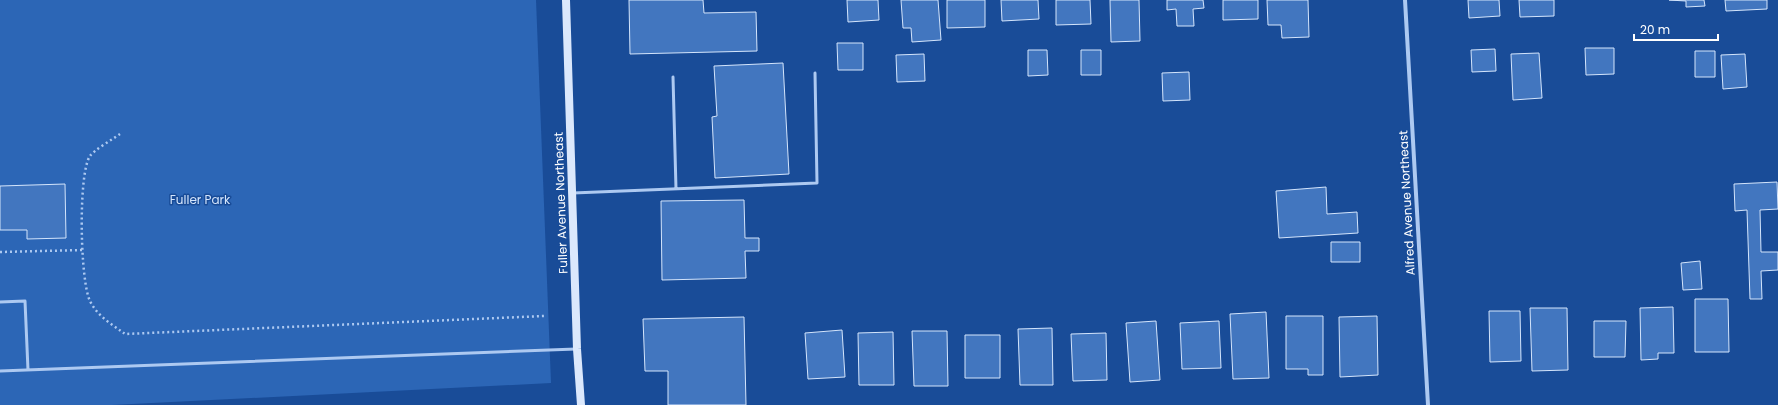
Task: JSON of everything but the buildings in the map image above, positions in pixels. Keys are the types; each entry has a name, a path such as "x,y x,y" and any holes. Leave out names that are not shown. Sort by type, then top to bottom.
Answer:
{"main road":[{"name":"Fuller Avenue Northeast","path":"566,0 581,405"}],"street":[{"name":"Alfred Avenue Northeast","path":"1405,0 1428,405"}],"lane":[{"path":"573,193 817,183 815,74"},
{"path":"673,77 676,189"},
{"path":"0,302 25,301 28,370"},
{"path":"0,371 578,349"}],"path":[{"path":"120,134 90,156 83,183 83,250 85,282 90,301 103,318 125,334 544,316"},
{"path":"0,252 83,250"}],"green space":[{"name":"Fuller Park","path":"0,0 536,0 551,383 112,405 0,405"}]}
